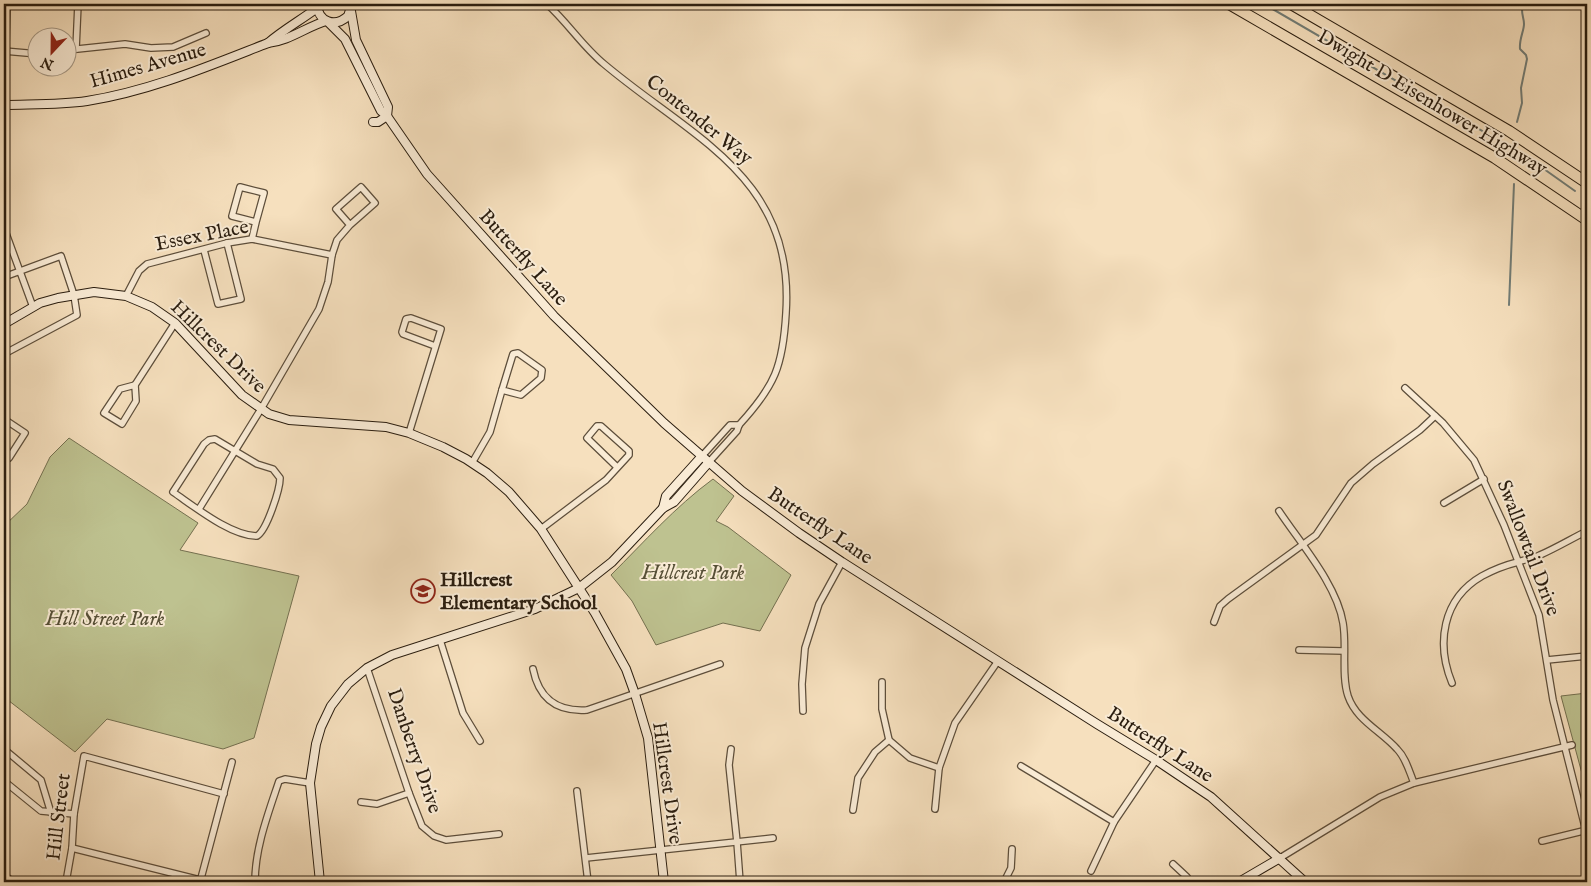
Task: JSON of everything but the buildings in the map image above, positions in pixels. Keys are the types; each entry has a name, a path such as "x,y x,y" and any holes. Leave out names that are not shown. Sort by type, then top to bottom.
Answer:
{"highway":[{"name":"Dwight D Eisenhower Highway","path":"1229,4 1495,158 1587,220"},
{"name":"Dwight D Eisenhower Highway","path":"1291,4 1501,126 1587,183"}],"street":[{"path":"4,117 8,4"},
{"path":"77,28 78,4"},
{"name":"Contender Way","path":"547,4 598,59 735,168 757,194 772,222 782,252 788,288 783,349 775,376 765,393 739,424 737,431 709,462"},
{"name":"Butterfly Lane","path":"316,5 320,15 345,39 384,114 426,174 548,310 702,456 759,504 842,562 1156,760 1211,797 1305,882"},
{"name":"Himes Avenue","path":"268,43 316,5"},
{"name":"Butterfly Lane","path":"352,6 356,40 388,107 384,114"},
{"name":"Himes Avenue","path":"4,105 86,101 128,92 179,77 268,43 280,42 310,26 327,21 334,23 344,20 352,6"},
{"path":"78,49 125,44 150,48 172,48 206,33"},
{"path":"5,51 28,53"},
{"path":"252,239 264,193 240,187 232,216 256,222"},
{"path":"198,509 261,409 319,309 328,282 332,255 337,240 350,225 375,203 361,187 336,209 350,225"},
{"path":"4,228 32,307"},
{"name":"Essex Place","path":"126,296 139,271 147,264 227,243 252,239 332,255"},
{"path":"204,250 218,304 241,298 227,243"},
{"path":"4,277 61,256 74,295 77,315 4,354"},
{"name":"Hillcrest Drive","path":"4,324 32,307 58,298 94,292 126,296 152,307 175,323 242,395 269,414 289,420 378,426 409,433 443,447 472,463 509,492 541,530 608,634 626,669 648,738 664,882"},
{"path":"409,433 441,329 411,318 406,319 402,334 435,346"},
{"path":"135,385 120,389 104,413 122,424 136,401 135,385 175,323"},
{"path":"472,463 490,432 502,390 514,354 518,352 542,370 541,378 523,394 502,390"},
{"name":"Swallowtail Drive","path":"1405,388 1435,416 1470,455 1484,479 1504,525 1539,615 1553,700 1587,832"},
{"path":"1214,622 1220,606 1228,599 1316,535 1351,483 1373,464 1420,430 1435,416"},
{"path":"4,419 25,433 9,458 4,454"},
{"name":"Contender Way","path":"702,456 730,425 739,424"},
{"path":"541,530 606,480 629,455 629,451 601,426 597,426 587,438 617,467"},
{"path":"209,440 215,440 256,464 273,469 280,478 278,490 264,530 257,536 242,534 198,509 173,492 197,453 209,440"},
{"path":"663,508 666,496 702,456"},
{"path":"320,882 310,783 316,744 321,727 331,706 348,684 368,668 392,655 535,609 579,588 612,562 663,508 674,502 709,462"},
{"path":"1444,503 1484,479"},
{"path":"1279,511 1332,588 1340,607 1344,626 1348,696 1353,706 1365,720 1398,750 1406,762 1414,783"},
{"path":"1452,683 1446,670 1442,643 1444,630 1451,610 1457,600 1473,583 1483,576 1517,562 1538,556 1587,531"},
{"path":"803,711 802,684 805,648 819,604 842,562"},
{"path":"440,640 463,712 480,740"},
{"path":"1299,650 1344,651"},
{"path":"1547,660 1587,656"},
{"path":"935,809 939,768 955,723 998,661"},
{"path":"532,669 538,686 550,701 564,709 587,710 720,664"},
{"name":"Danberry Drive","path":"368,668 409,793 422,826 434,836 446,840 499,834"},
{"path":"882,682 882,709 889,740 910,758 939,768"},
{"path":"852,810 858,778 875,752 889,740"},
{"path":"1239,882 1380,797 1414,783 1572,745"},
{"path":"4,749 41,780 51,813"},
{"path":"731,750 729,765 738,842 740,882"},
{"name":"Hill Street","path":"66,882 72,848 74,814 84,756 224,794"},
{"path":"1091,871 1114,822 1156,760"},
{"path":"72,848 200,881 232,762"},
{"path":"1020,766 1114,822"},
{"path":"255,882 255,868 279,781 286,779 310,783"},
{"path":"4,780 41,811 74,814"},
{"path":"577,791 588,882"},
{"path":"361,802 377,804 409,793"},
{"path":"1542,841 1587,832"},
{"path":"586,858 773,838"},
{"path":"1004,882 1011,868 1012,849"},
{"path":"1173,864 1190,882"},
{"path":"4,876 13,882"}],"green space":[{"name":"Hill Street Park","path":"69,438 198,523 180,550 299,576 254,738 223,749 107,719 75,752 4,697 4,526 27,504 50,457"},
{"name":"Hillcrest Park","path":"713,479 734,496 716,521 728,527 791,575 760,631 723,623 656,645 632,601 611,575 673,513"},
{"path":"1587,693 1587,792 1561,696"}],"waterway":[{"path":"1264,4 1527,157 1575,191"},
{"path":"1517,122 1522,103 1521,88 1527,59 1520,49 1524,24 1523,4"},
{"path":"1509,305 1514,184"}],"place":[{"name":"Hillcrest Elementary School","path":"423,591"}]}
